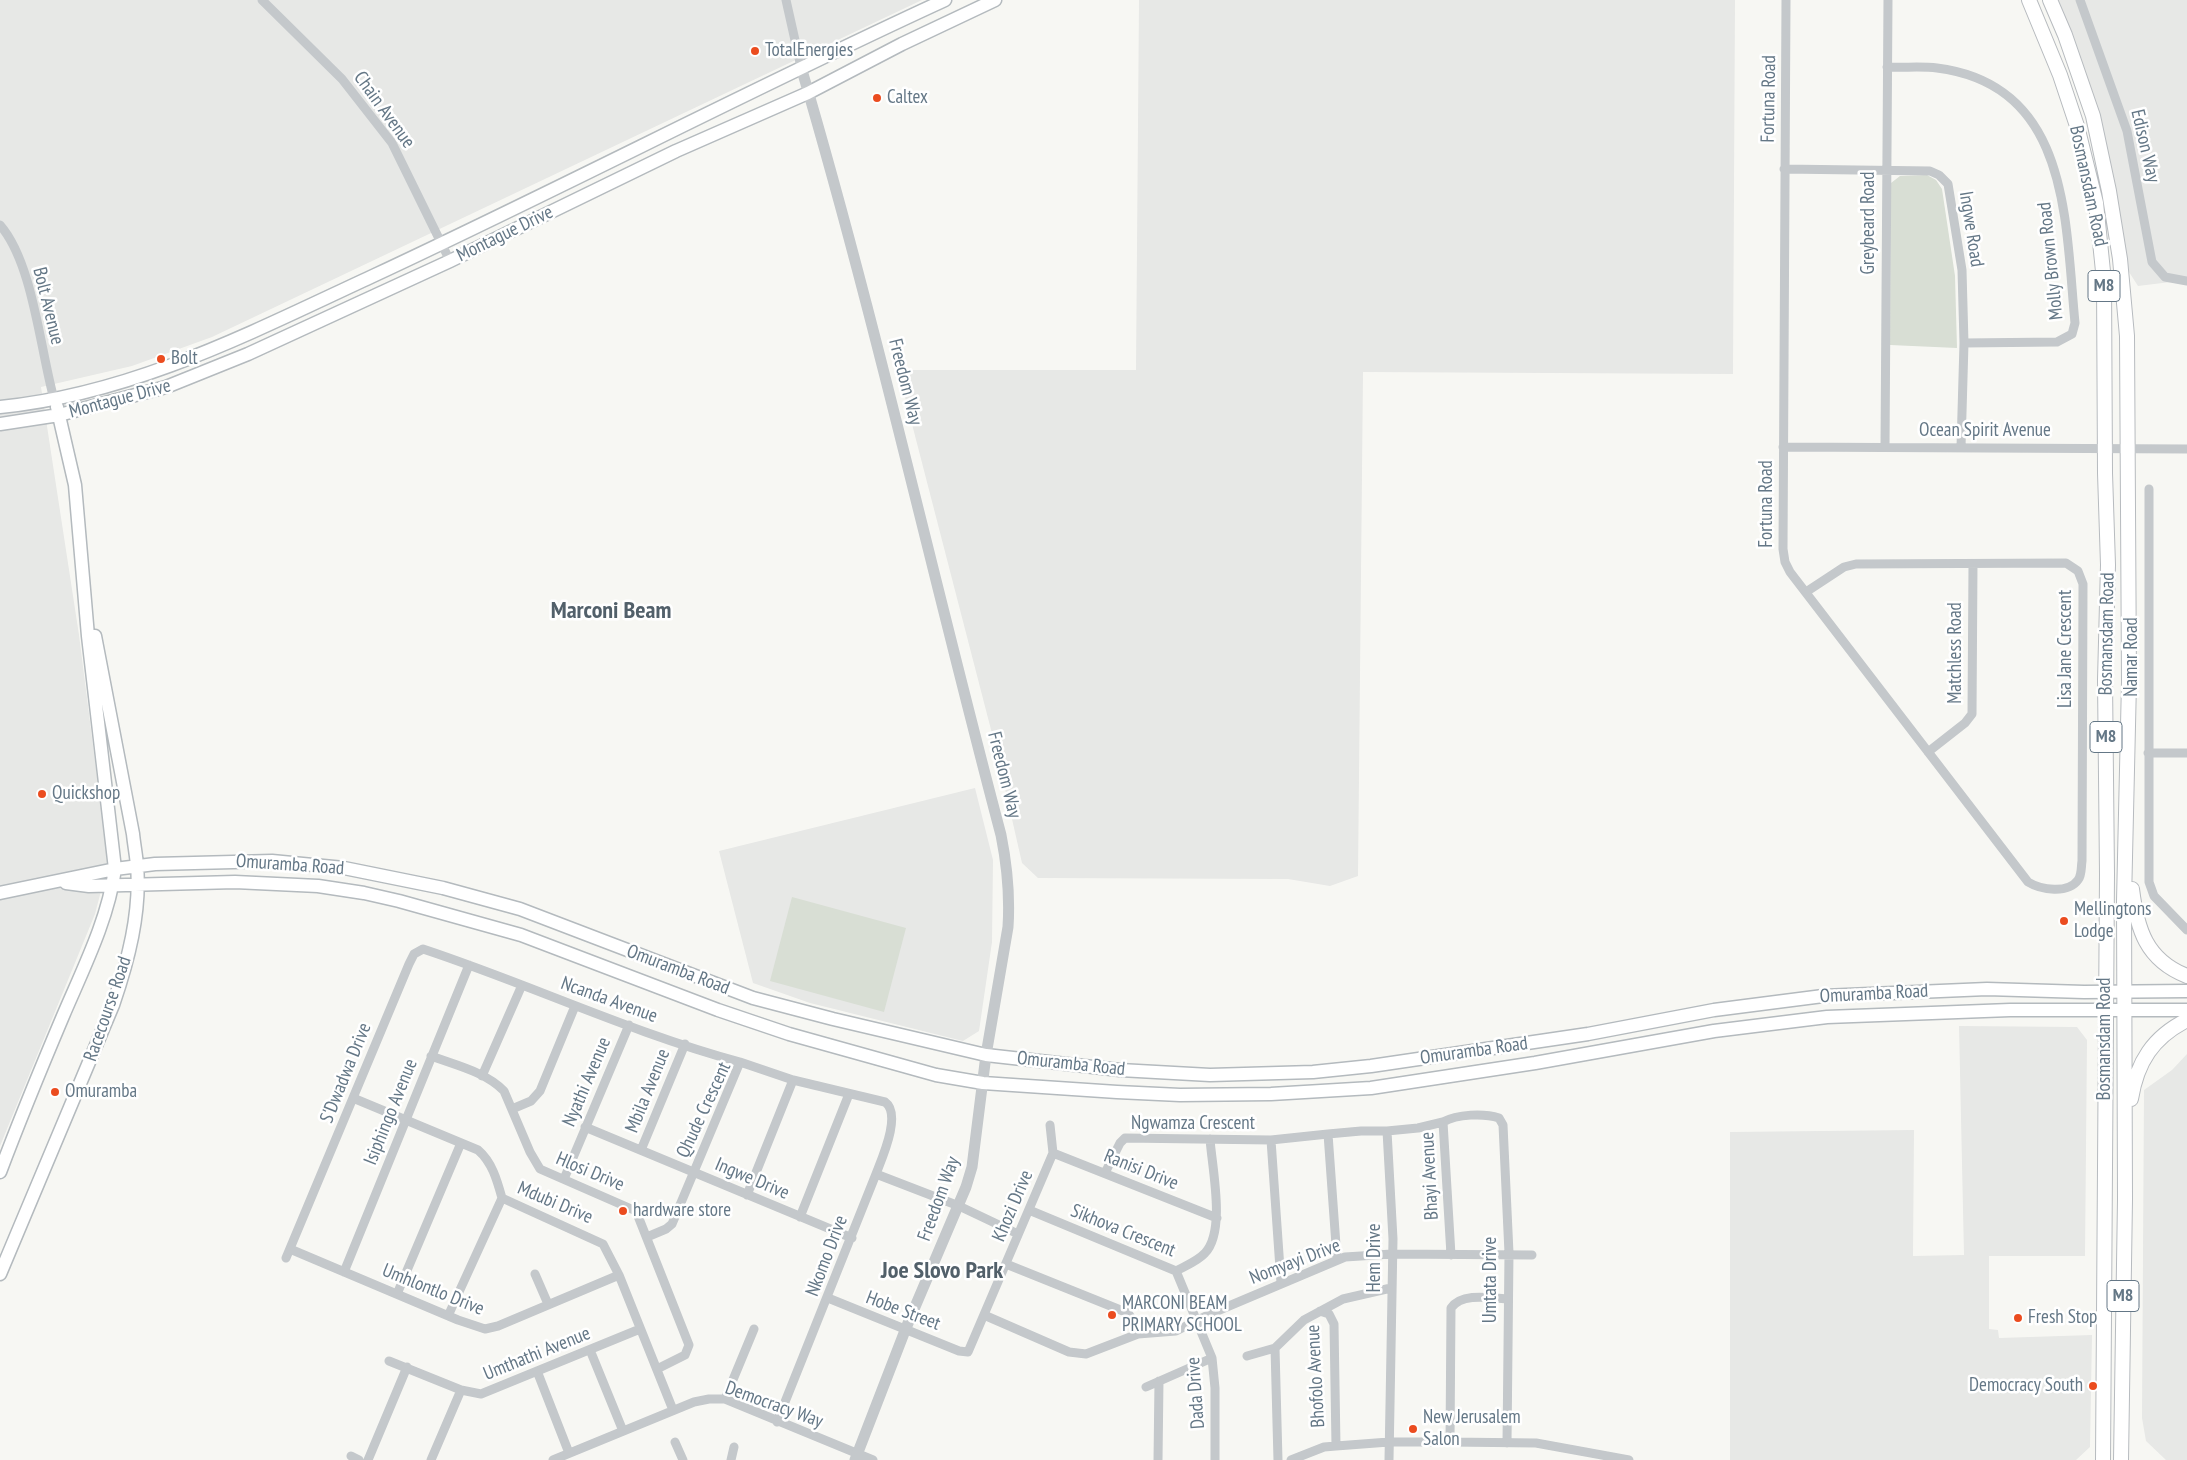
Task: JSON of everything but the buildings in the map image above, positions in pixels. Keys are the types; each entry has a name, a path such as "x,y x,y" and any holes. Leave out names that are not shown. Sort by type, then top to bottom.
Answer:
{"main road":[{"name":"Montague Drive","path":"0,407 54,399 156,371 211,351 441,244 801,68 945,0"},
{"name":"Montague Drive","path":"0,424 59,415 178,384 450,262 676,152 808,93 902,44 995,0"},
{"name":"Bosmansdam Road","path":"2029,0 2060,75 2077,126 2096,203 2104,281 2108,565 2105,680 2107,874 2103,1460"},
{"name":"Bosmansdam Road","path":"2050,0 2065,35 2093,116 2110,191 2126,318 2129,682 2121,1460"},
{"name":"Racecourse Road","path":"0,1172 82,972 113,885 115,869 88,636 75,485 54,399"},
{"name":"Racecourse Road","path":"0,1274 113,1005 127,963 137,904 137,866 121,764 81,551"},
{"path":"2126,851 2135,912 2141,932 2154,954 2163,963 2187,976"},
{"name":"Omuramba Road","path":"0,893 137,866 272,860 310,863 380,874 520,909 753,998 833,1020 986,1055 1128,1071 1254,1076 1314,1072 1483,1050 1714,1010 1823,996 1986,989 2105,992 2187,991"},
{"name":"Omuramba Road","path":"60,882 89,886 235,882 276,883 318,886 399,901 521,935 718,1010 789,1034 936,1075 982,1084 1180,1095 1315,1092 1371,1088 1535,1063 1714,1031 1827,1017 2010,1010 2187,1010"},
{"path":"2124,1139 2133,1088 2142,1060 2162,1035 2187,1020"}],"street":[{"name":"Chain Avenue","path":"262,0 342,79 392,142 450,262"},
{"path":"786,0 801,68"},
{"name":"Fortuna Road","path":"1786,0 1784,557 1790,572 2028,882 2035,886 2053,889 2070,887"},
{"name":"Greybeard Road","path":"1885,447 1888,0"},
{"name":"Edison Way","path":"2080,0 2127,131 2152,262 2165,277 2187,282"},
{"name":"Molly Brown Road","path":"1887,67 1937,68 1969,76 1995,86 2014,101 2033,123 2047,146 2058,180 2064,213 2075,322 2072,334 2056,342 1964,343"},
{"name":"Freedom Way","path":"801,68 882,363 1004,848 1008,889 1008,927 986,1055 972,1167 959,1206 906,1328 856,1457"},
{"name":"Ingwe Road","path":"1784,169 1886,172 1930,171 1944,179 1948,184 1962,270 1964,343 1961,447"},
{"name":"Bolt Avenue","path":"0,225 11,240 20,262 35,313 54,399"},
{"name":"Ocean Spirit Avenue","path":"1783,447 2187,448"},
{"name":"Namar Road","path":"2149,490 2148,753 2150,890 2187,930"},
{"name":"Lisa Jane Crescent","path":"1806,592 1849,565 2066,563 2074,567 2082,576 2082,860 2080,876 2070,887"},
{"name":"Matchless Road","path":"1928,752 1965,723 1972,714 1973,564"},
{"path":"2148,753 2187,753"},
{"name":"S'Dwadwa Drive","path":"286,1258 414,954 423,949 469,965"},
{"name":"Ncanda Avenue","path":"469,965 575,1006 740,1062"},
{"name":"Isiphingo Avenue","path":"344,1272 469,965"},
{"path":"482,1076 522,985"},
{"path":"512,1109 531,1101 540,1091 575,1006"},
{"name":"Nyathi Avenue","path":"564,1179 629,1025"},
{"name":"Mbila Avenue","path":"641,1150 685,1044"},
{"name":"Hlosi Drive","path":"431,1056 482,1076 498,1085 504,1091 536,1165 540,1169 631,1207 639,1216 689,1345 686,1354 657,1369"},
{"name":"Qhude Crescent","path":"647,1237 666,1229 672,1224 740,1062 793,1080 886,1102"},
{"path":"747,1195 793,1080"},
{"path":"800,1217 849,1094"},
{"name":"Mdubi Drive","path":"353,1098 461,1143 485,1157 495,1177 502,1198 598,1240 606,1249 619,1275 673,1410"},
{"name":"Nkomo Drive","path":"777,1422 852,1238 888,1143 893,1114 886,1102"},
{"name":"Bhayi Avenue","path":"1451,1254 1444,1122 1462,1117 1490,1116 1499,1118"},
{"name":"Umtata Drive","path":"1499,1118 1503,1125 1509,1253 1507,1443"},
{"path":"1387,1131 1409,1130 1444,1122"},
{"name":"Khozi Drive","path":"967,1352 1053,1152 1050,1125"},
{"name":"Ingwe Drive","path":"585,1127 852,1238"},
{"name":"Ngwamza Crescent","path":"1105,1173 1120,1143 1125,1138 1271,1140 1361,1130 1387,1131"},
{"name":"Hem Drive","path":"1387,1131 1392,1254 1389,1460"},
{"path":"1328,1134 1337,1259"},
{"name":"Sikhova Crescent","path":"1029,1210 1176,1271 1205,1254 1214,1237 1216,1218 1210,1139"},
{"name":"Ngwamza Crescent","path":"1271,1140 1280,1283"},
{"path":"397,1294 461,1143"},
{"name":"Ranisi Drive","path":"1053,1152 1216,1218"},
{"path":"876,1174 959,1206 1018,1234"},
{"path":"448,1316 502,1198"},
{"name":"Umhlontlo Drive","path":"290,1249 477,1328 491,1329 619,1275"},
{"name":"Nomyayi Drive","path":"984,1315 1069,1352 1079,1354 1095,1352 1138,1334 1176,1331 1198,1322 1210,1314 1337,1259 1392,1254 1509,1253 1532,1255"},
{"path":"1006,1264 1128,1313 1136,1325 1138,1334"},
{"name":"Dada Drive","path":"1176,1271 1212,1358 1215,1388 1215,1460"},
{"path":"535,1274 548,1304"},
{"path":"1247,1356 1275,1348 1304,1320 1349,1297 1391,1288"},
{"name":"Hobe Street","path":"828,1298 967,1352"},
{"path":"1450,1442 1452,1308 1462,1300 1479,1298 1508,1299"},
{"name":"Bhofolo Avenue","path":"1320,1311 1329,1314 1334,1324 1336,1446"},
{"name":"Umthathi Avenue","path":"389,1360 461,1390 480,1394 640,1329"},
{"path":"725,1399 754,1329"},
{"path":"1275,1348 1278,1460"},
{"path":"590,1350 623,1431"},
{"path":"1146,1387 1212,1358"},
{"path":"368,1460 407,1368"},
{"path":"537,1371 569,1454"},
{"path":"1158,1460 1159,1381"},
{"path":"431,1460 461,1390"},
{"name":"Democracy Way","path":"553,1460 700,1400 725,1399 856,1457 873,1460"},
{"path":"675,1442 683,1460"},
{"path":"1291,1460 1324,1447 1390,1442 1450,1442 1536,1443 1628,1460"},
{"path":"731,1460 734,1447"}],"shaded area":[{"path":"0,0 922,0 212,337 132,366 41,387 79,635 108,864 95,914 0,1146"},
{"path":"1139,0 1735,0 1733,374 1363,372 1358,876 1330,886 1288,879 1038,878 1022,863 996,749 898,370 1136,370"},
{"path":"2050,0 2187,0 2187,280 2138,286 2120,258 2111,193"},
{"path":"1927,175 1936,180 1942,189 1955,276 1957,348 1890,345 1891,183 1900,176"},
{"path":"975,788 993,860 992,942 979,1031 963,1041 810,1003 753,983 719,851"},
{"path":"792,897 906,928 884,1012 770,981"},
{"path":"1959,1026 2077,1027 2087,1040 2085,1256 1989,1256 1989,1329 1998,1330 1999,1338 2092,1335 2090,1447 2076,1460 1730,1460 1730,1132 1914,1130 1913,1256 1964,1255"},
{"path":"2187,1054 2187,1460 2166,1460 2146,1441 2142,1418 2144,1090 2172,1070"}],"place":[{"name":"TotalEnergies","path":"755,51"},
{"name":"Caltex","path":"877,98"},
{"name":"Bolt","path":"161,359"},
{"name":"Quickshop","path":"42,794"},
{"name":"Mellingtons Lodge","path":"2064,921"},
{"name":"Omuramba","path":"55,1092"},
{"name":"hardware store","path":"623,1211"},
{"name":"MARCONI BEAM PRIMARY SCHOOL","path":"1112,1315"},
{"name":"Fresh Stop","path":"2018,1318"},
{"name":"Democracy South","path":"2093,1386"},
{"name":"New Jerusalem Salon","path":"1413,1429"}],"district":[{"name":"Marconi Beam","path":"611,611"},
{"name":"Joe Slovo Park","path":"942,1271"}]}
